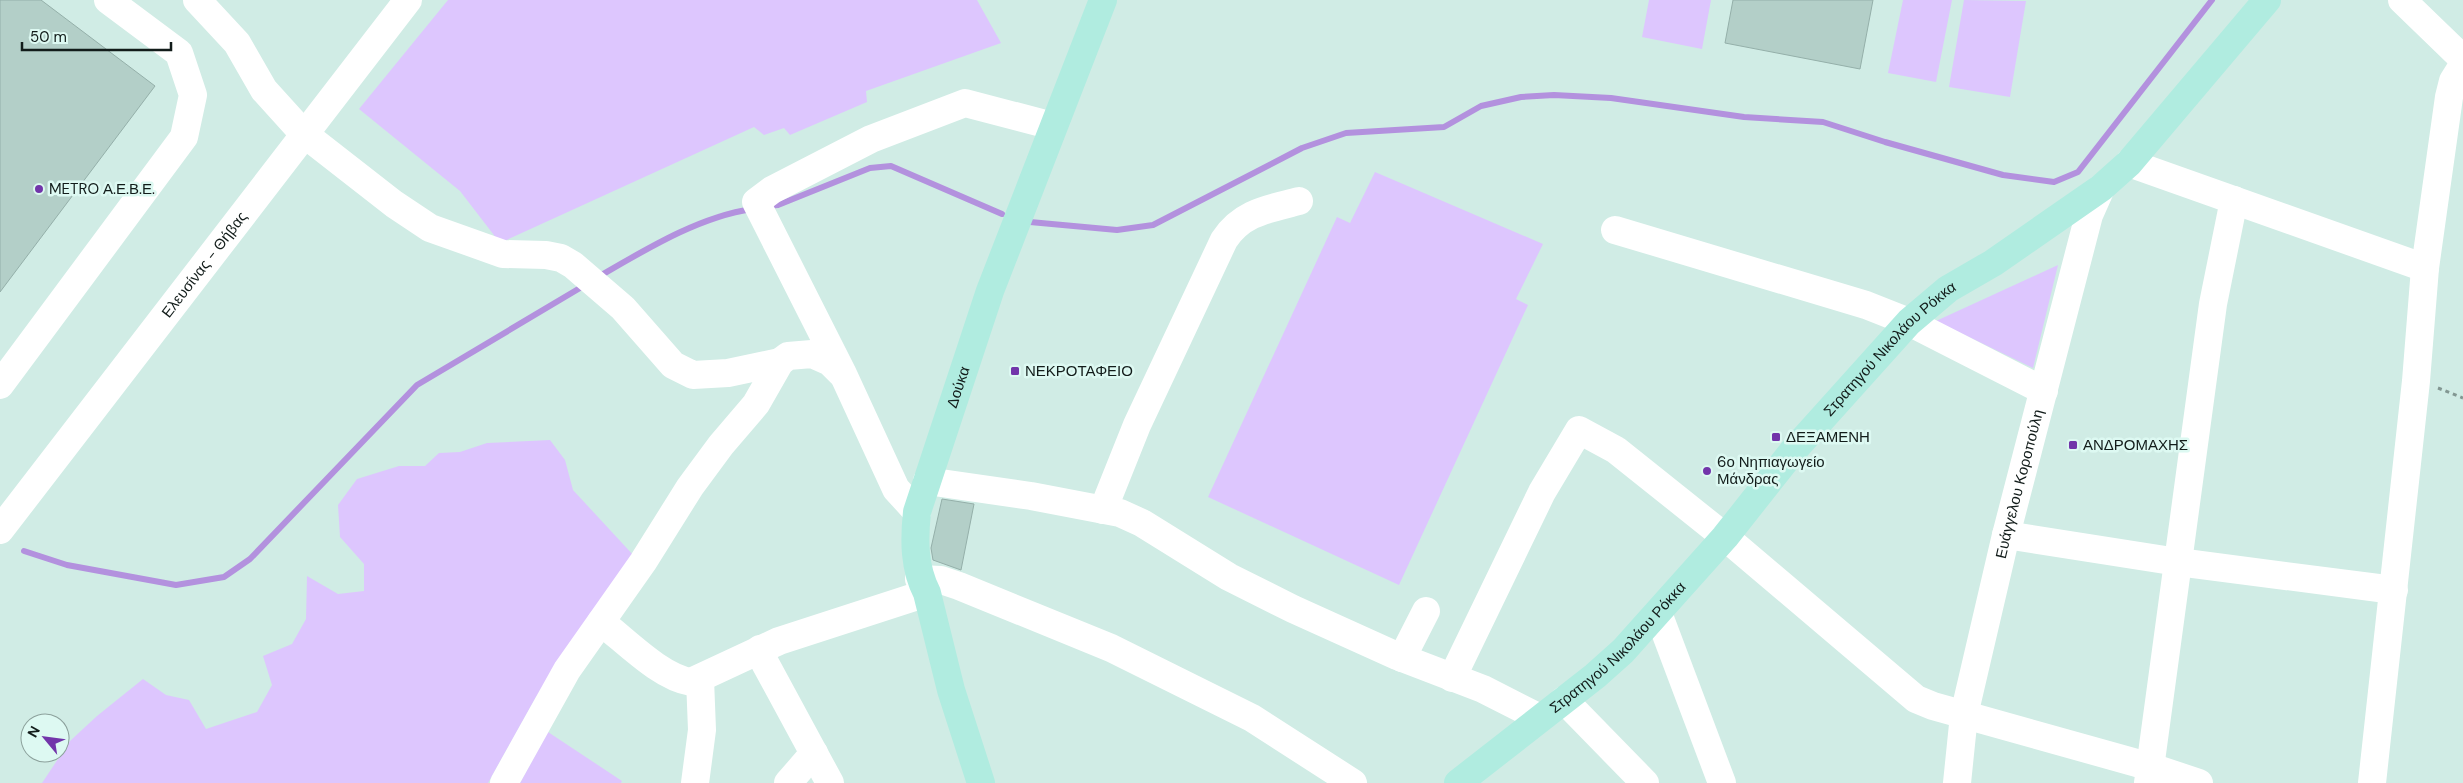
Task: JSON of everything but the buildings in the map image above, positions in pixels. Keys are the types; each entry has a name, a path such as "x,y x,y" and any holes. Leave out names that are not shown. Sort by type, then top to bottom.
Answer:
{"main road":[{"name":"Δούκα","path":"981,783 951,690 923,586 916,551 917,512 990,291 1103,0"},
{"name":"Στρατηγού Νικολάου Ρόκκα","path":"1458,783 1623,651 1725,537 1793,451 1909,322 1948,289 1993,263 2101,188 2128,163 2267,0"},
{"name":"Στρατηγού Νικολάου Ρόκκα","path":"2232,41 2285,0"}],"street":[{"path":"0,385 184,137 192,95 179,52 108,0"},
{"path":"197,0 237,43 264,90 303,133 372,187 430,228 503,254 546,254 561,258 573,265 623,308 663,356 682,371 692,375 708,376 780,362"},
{"name":"Ελευσίνας - Θήβας","path":"0,530 303,133 408,0"},
{"path":"2402,0 2455,50"},
{"path":"2424,0 2455,50"},
{"path":"2372,783 2416,381 2425,268 2449,96 2453,81 2463,66"},
{"path":"917,512 896,489 843,374 756,202 772,190 871,139 965,103 1053,126"},
{"path":"2128,163 2425,268"},
{"name":"Ευάγγελου Κοροπούλη","path":"1957,783 1964,715 2006,535 2089,215 2101,188"},
{"path":"1103,510 1137,425 1224,240 1233,226 1245,218 1299,200"},
{"path":"2150,775 2213,304 2234,200"},
{"path":"1615,230 1782,282 1866,305 1909,322 2044,391"},
{"path":"504,783 567,670 643,562 690,487 721,445 756,404 780,362 788,356 812,354 830,362 843,374"},
{"path":"1452,678 1542,492 1579,430 1616,450 1725,537 1916,699 2150,775 2199,783"},
{"path":"927,480 1120,513 1142,523 1229,576 1293,609 1402,658 1483,688 1540,718"},
{"path":"2006,535 2178,562 2394,590"},
{"path":"601,622 678,680 691,682 760,650 896,601 923,586 941,580 1111,648 1252,718 1353,783"},
{"path":"1402,658 1426,611"},
{"path":"1658,613 1722,783"},
{"path":"760,650 765,663 830,783"},
{"path":"695,783 702,730 700,679"},
{"path":"1564,700 1645,783"},
{"path":"788,783 814,753"}],"shaded area":[{"path":"448,0 977,0 1001,43 866,91 867,102 790,135 784,128 764,135 754,127 500,243 460,191 359,109"},
{"path":"1649,0 1711,0 1702,49 1642,37"},
{"path":"1903,0 1952,0 1936,82 1888,73"},
{"path":"1964,0 2026,1 2010,97 1949,87"},
{"path":"1375,172 1543,244 1516,299 1528,305 1399,585 1208,497 1337,217 1350,223"},
{"path":"2058,265 2033,368 1936,321"},
{"path":"550,440 565,460 573,490 635,557 536,697 488,783 42,783 55,763 70,763 70,741 97,716 143,679 166,695 189,700 206,729 257,712 272,685 263,656 292,644 306,619 307,576 338,594 364,591 364,564 340,537 338,505 357,479 399,466 425,466 439,453 460,452 487,443"},
{"path":"548,732 622,781 621,783 520,783"}],"waterway":[{"path":"1030,222 1117,230 1153,225 1302,148 1346,133 1444,127 1481,106 1521,97 1554,95 1611,98 1744,117 1823,122 1885,142 2003,175 2054,182 2078,172 2212,0"},
{"path":"767,206 778,205 870,168 891,166 1002,214"},
{"path":"598,277 653,246 692,227 712,219 752,209"},
{"path":"24,551 67,565 176,585 224,577 250,559 417,385 585,285"}],"place":[{"name":"METRO Α.Ε.Β.Ε.","path":"39,189"},
{"name":"ΝΕΚΡΟΤΑΦΕΙΟ","path":"1015,371"},
{"name":"ΔΕΞΑΜΕΝΗ","path":"1776,437"},
{"name":"ΑΝΔΡΟΜΑΧΗΣ","path":"2073,445"},
{"name":"6ο Νηπιαγωγείο Μάνδρας","path":"1707,471"}]}
